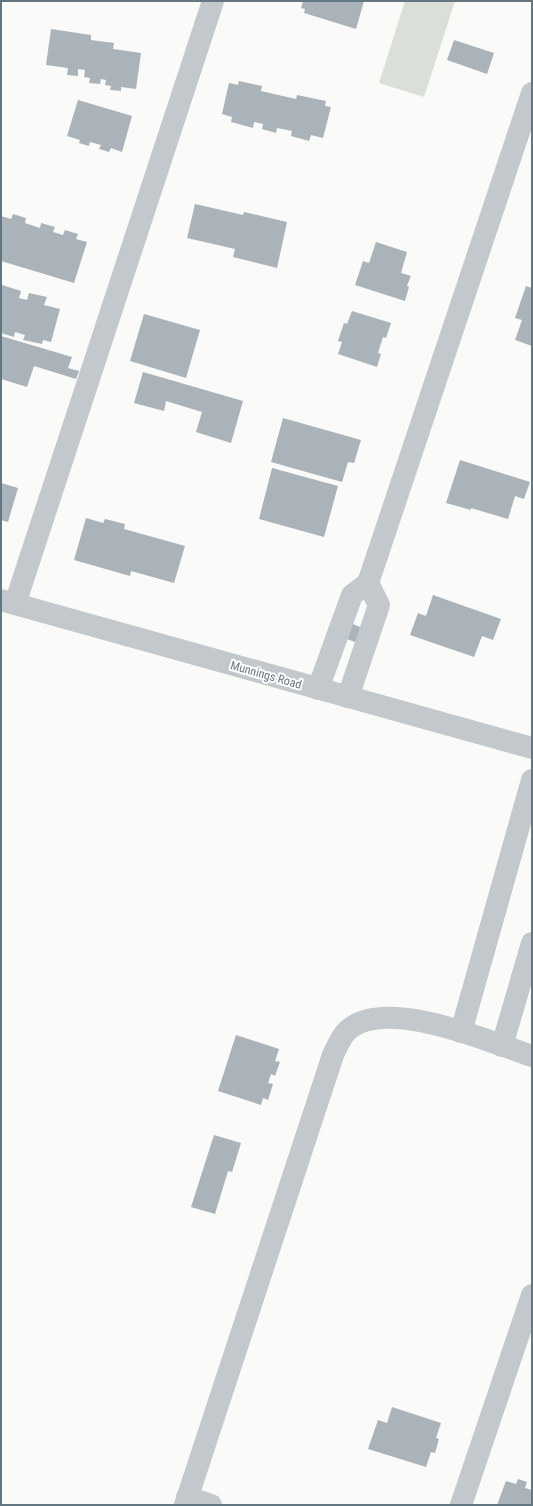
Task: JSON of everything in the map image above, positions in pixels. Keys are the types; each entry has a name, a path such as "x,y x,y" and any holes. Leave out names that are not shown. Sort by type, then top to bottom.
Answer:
{"street":[{"path":"8,602 213,1"},
{"path":"318,689 352,595 368,582 532,93"},
{"path":"348,697 379,605 368,582"},
{"name":"Munnings Road","path":"8,602 532,748"},
{"path":"461,1032 532,780"},
{"path":"502,1046 532,943"},
{"path":"211,1505 186,1501 339,1041 347,1031 356,1024 376,1018 392,1017 416,1020 461,1032 532,1056"},
{"path":"461,1505 532,1295"}],"shaded area":[{"path":"405,1 455,1 424,97 379,83"}],"building":[{"path":"303,1 364,1 356,29 304,13 305,9 301,8"},
{"path":"51,29 91,35 91,40 114,43 113,49 141,53 136,89 121,87 121,91 110,90 111,86 105,85 106,80 101,79 100,84 89,83 90,78 84,77 85,70 78,69 78,76 67,75 68,68 46,65"},
{"path":"454,40 494,53 487,74 447,60"},
{"path":"239,81 262,86 261,91 296,99 297,95 326,101 325,106 331,107 323,138 311,135 309,141 291,136 292,131 277,128 276,133 262,129 263,124 254,122 253,128 231,122 232,117 222,114 229,83 238,85"},
{"path":"78,100 132,116 122,152 111,148 109,152 99,149 101,145 90,142 89,146 79,143 80,140 67,136"},
{"path":"195,204 243,215 244,212 287,222 277,268 233,257 235,249 187,238"},
{"path":"13,214 26,218 25,223 40,228 41,223 55,227 53,232 63,235 65,230 78,234 76,239 87,242 74,283 1,261 1,216 11,219"},
{"path":"376,242 407,252 401,273 411,276 407,286 409,287 405,301 355,285 363,261 369,263"},
{"path":"2,285 21,291 19,298 27,300 29,293 47,297 44,305 60,309 51,342 43,340 42,344 23,340 25,335 15,332 14,337 1,333"},
{"path":"526,286 532,288 532,346 515,340 522,320 515,318"},
{"path":"352,311 391,323 386,338 383,337 378,353 381,354 377,367 338,354 342,342 338,341 344,323 347,324"},
{"path":"144,314 200,330 186,378 130,361"},
{"path":"1,336 72,357 68,368 79,371 76,379 34,366 27,387 1,379"},
{"path":"143,372 243,401 231,443 196,432 202,412 166,401 164,411 134,403"},
{"path":"283,418 361,440 354,463 348,462 342,482 271,462"},
{"path":"460,460 530,482 524,499 515,496 508,519 471,508 471,510 446,503"},
{"path":"272,468 338,486 324,537 259,519"},
{"path":"1,483 18,488 8,522 1,520"},
{"path":"86,518 103,523 105,519 125,524 124,529 185,546 174,583 131,571 130,576 74,560"},
{"path":"433,595 501,619 493,640 482,636 474,657 410,635 418,613 426,616"},
{"path":"348,622 365,629 360,644 342,637"},
{"path":"236,1035 279,1049 275,1061 280,1062 275,1076 271,1074 268,1083 273,1084 268,1100 263,1098 261,1105 218,1091"},
{"path":"214,1135 241,1143 232,1172 228,1171 215,1214 191,1207"},
{"path":"392,1407 441,1423 436,1438 439,1439 435,1453 431,1452 426,1467 368,1449 378,1420 387,1423"},
{"path":"518,1479 527,1482 525,1488 532,1490 532,1505 497,1505 506,1481 516,1484"}]}
